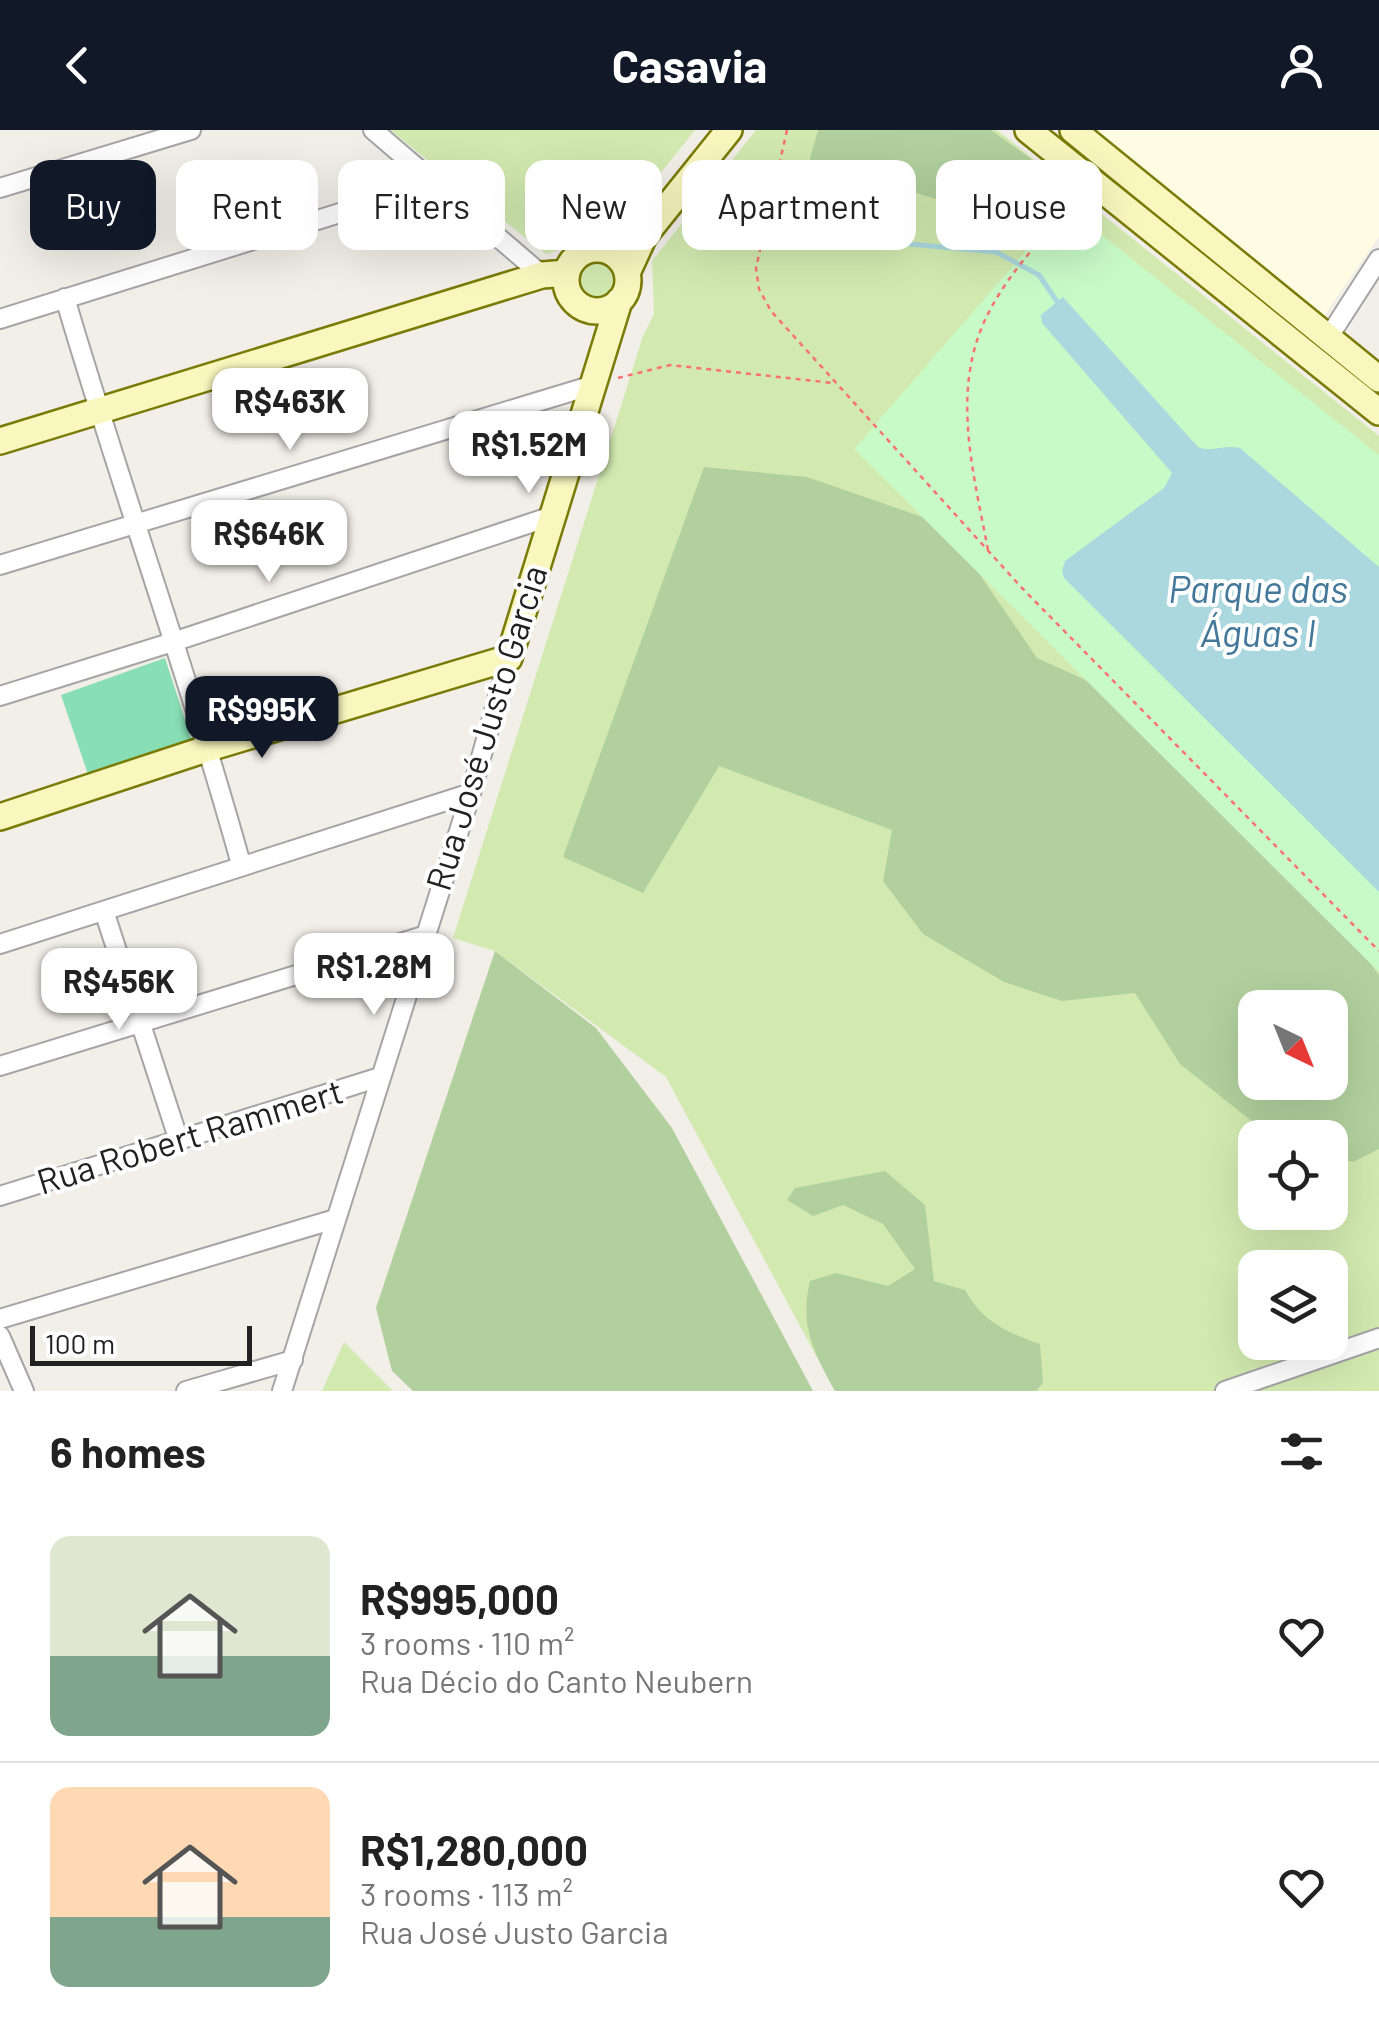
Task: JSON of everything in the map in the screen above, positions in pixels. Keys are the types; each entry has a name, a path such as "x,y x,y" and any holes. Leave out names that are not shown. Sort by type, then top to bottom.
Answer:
{"street":[{"path":"0,188 191,130"},
{"path":"374,130 409,160"},
{"path":"662,214 729,130"},
{"path":"1028,130 1066,160"},
{"path":"1073,130 1379,379"},
{"path":"1102,189 1379,412"},
{"path":"0,318 338,213"},
{"path":"505,236 566,283 574,301 592,310 602,310 619,301 638,250"},
{"path":"0,441 554,274 583,252 595,250"},
{"path":"603,250 617,257 627,274"},
{"path":"1328,338 1379,259"},
{"path":"65,298 176,642 241,864"},
{"name":"Rua José Justo Garcia","path":"282,1391 619,301"},
{"path":"592,310 605,351"},
{"path":"0,565 593,385"},
{"path":"0,696 176,642 552,516"},
{"path":"0,817 208,748 510,658"},
{"path":"0,944 470,793"},
{"path":"104,911 179,1141"},
{"path":"0,1066 423,936"},
{"name":"Rua Robert Rammert","path":"0,1196 380,1077"},
{"path":"0,1319 335,1219"},
{"path":"0,1336 24,1391"},
{"path":"1225,1391 1379,1338"},
{"path":"186,1391 293,1360"}],"path":[{"path":"787,130 756,268 759,289 771,311 988,552 1379,950"},
{"path":"988,552 967,440 966,396 973,349 990,309 1032,250"},
{"path":"593,385 670,365 834,384"}],"shaded area":[{"path":"1086,130 1379,130 1379,236 1321,320"}],"green space":[{"path":"390,130 695,130 662,171 662,160 525,160 525,237 505,221 505,160 428,160"},
{"path":"756,130 997,130 1034,160 936,160 936,250 1102,250 1102,214 1379,436 1379,1391 835,1391 666,1077 495,951 453,938 643,336 654,314 652,261 682,223 682,250 916,250 916,160 732,160"},
{"path":"818,130 991,130 1033,160 936,160 936,199 916,193 916,160 810,160"},
{"path":"1102,235 1379,455 1379,972 854,449 1027,250 1102,250"},
{"path":"597,255 614,262 621,279 614,296 597,303 580,296 573,279 580,262"},
{"path":"704,467 807,477 960,530 976,569 1037,658 1128,699 1303,872 1379,975 1379,1149 1348,1161 1348,1120 1249,1119 1180,1064 1135,993 1062,1001 1004,982 923,934 883,881 892,830 719,766 643,893 563,857"},
{"path":"165,658 194,747 91,783 61,695"},
{"path":"495,951 596,1028 672,1128 813,1391 413,1391 392,1371 376,1308"},
{"path":"885,1171 925,1205 934,1281 965,1290 996,1324 1040,1344 1043,1383 1036,1391 835,1391 815,1351 808,1325 810,1281 836,1273 888,1286 915,1269 883,1224 843,1205 813,1216 787,1200 795,1188"},
{"path":"344,1342 393,1391 322,1391"}],"water":[{"name":"Parque das Águas I","path":"1063,297 1198,447 1240,448 1379,567 1379,892 1064,578 1065,561 1164,488 1172,473 1042,323 1041,315"}],"waterway":[{"path":"916,245 996,252 1039,275 1058,303"}]}
